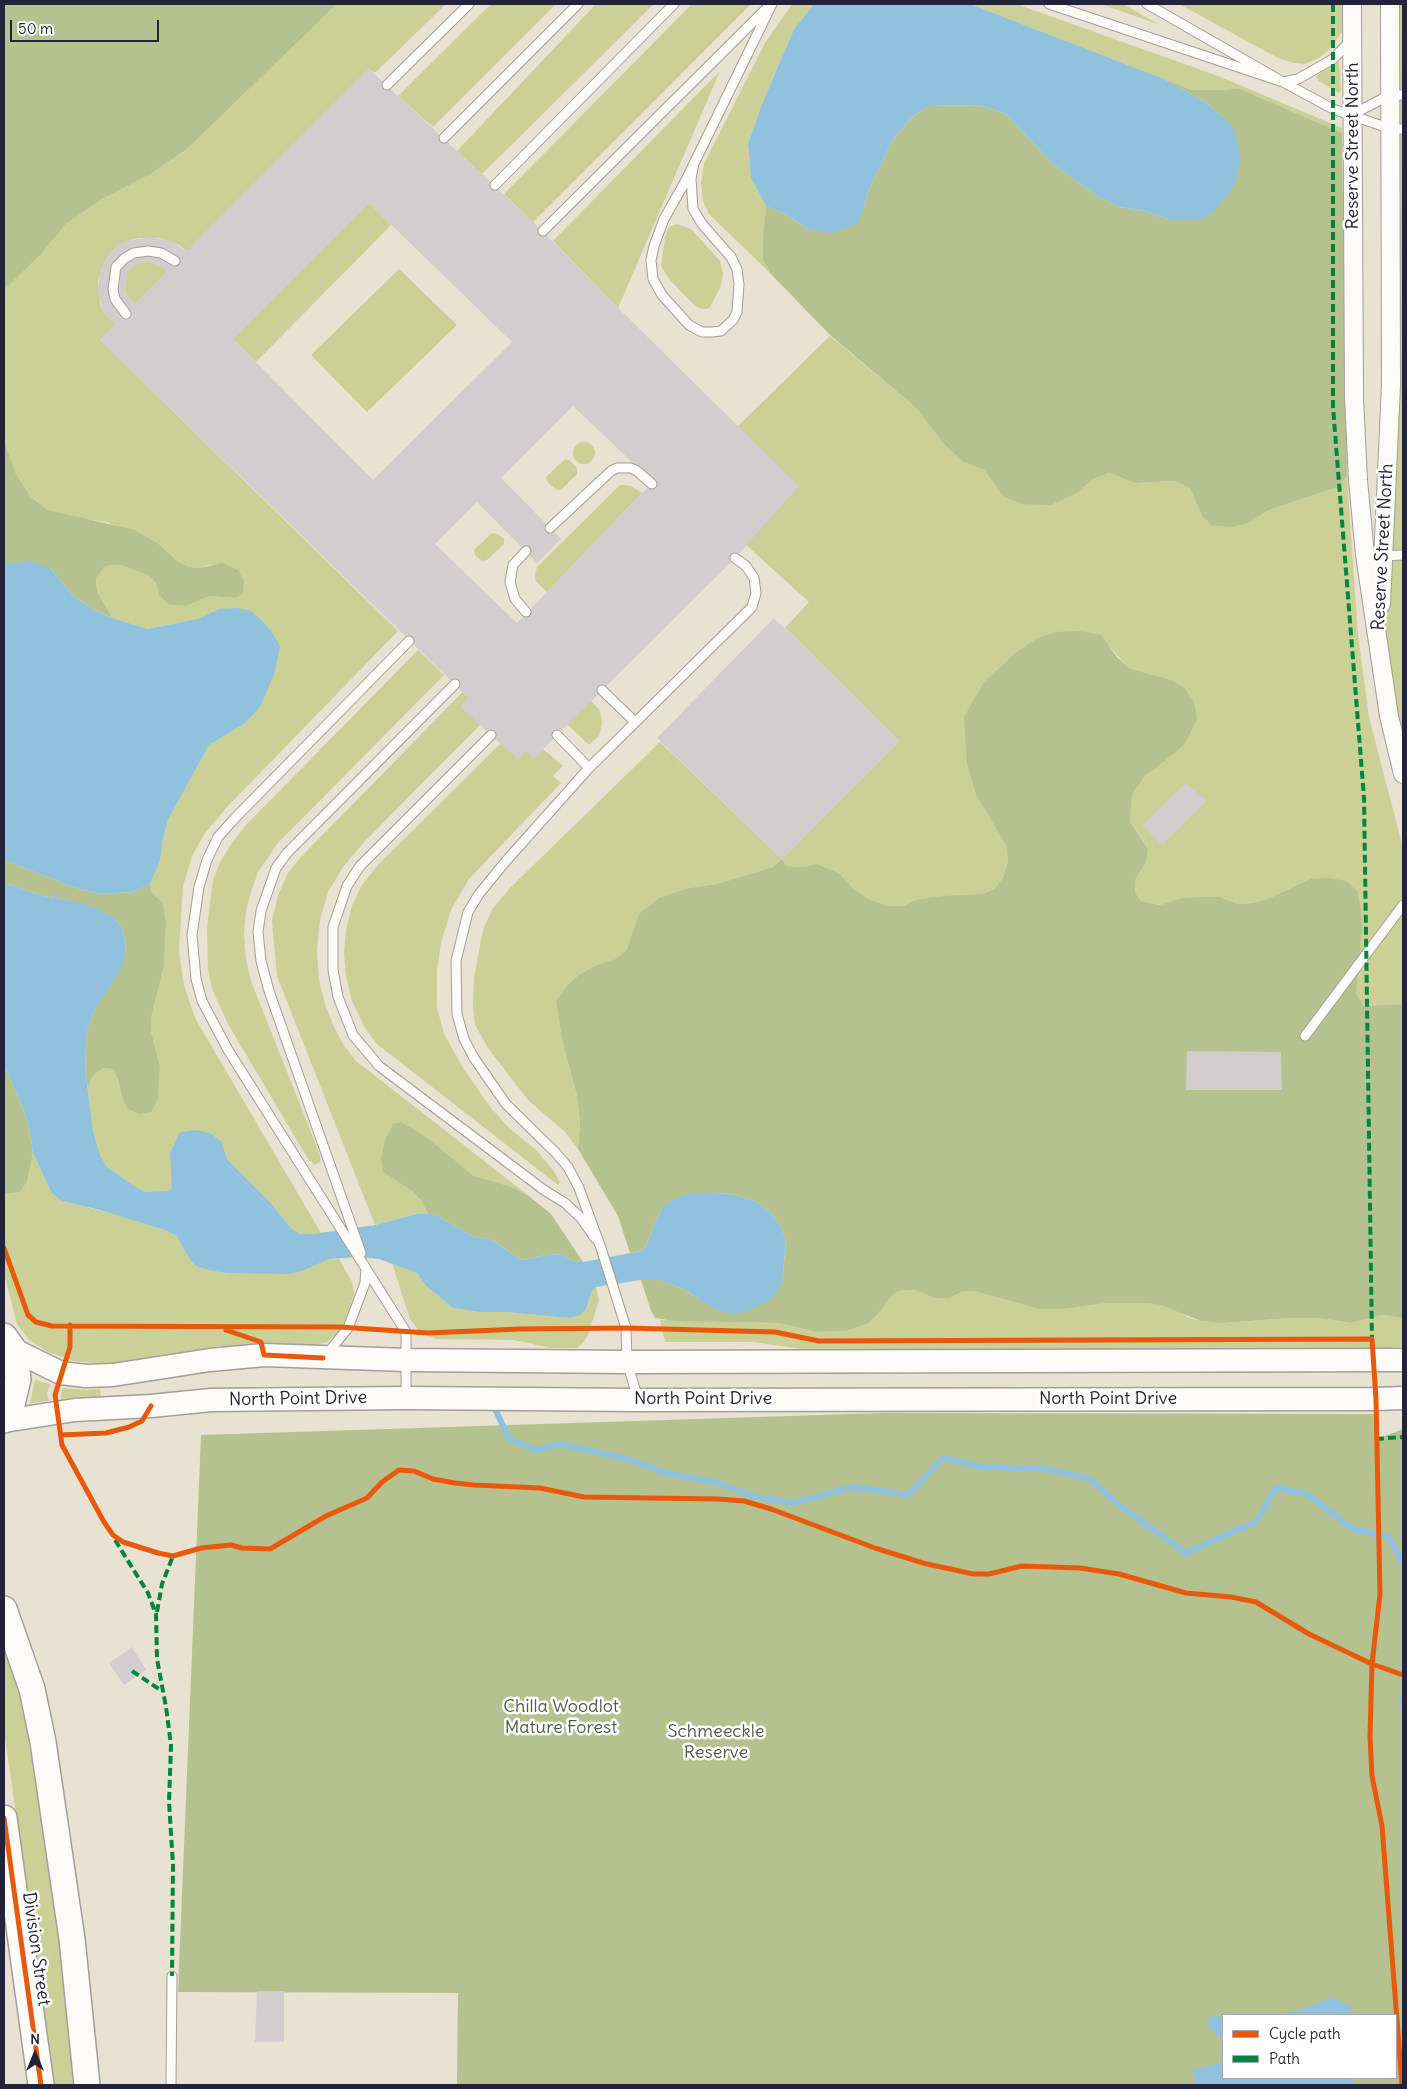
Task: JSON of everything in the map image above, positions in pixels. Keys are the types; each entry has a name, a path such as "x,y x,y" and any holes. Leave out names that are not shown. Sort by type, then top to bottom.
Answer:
{"main road":[{"path":"4,1421 12,1404 18,1379 7,1338"},
{"name":"Division Street","path":"4,1609 32,1689 43,1742 72,1939 87,2085"},
{"name":"Division Street","path":"4,1818 41,2085"}],"street":[{"name":"Reserve Street North","path":"1352,4 1354,398 1358,480 1365,555 1379,640"},
{"name":"Reserve Street North","path":"1379,640 1391,385 1397,129 1397,95 1390,4"},
{"path":"1379,640 1389,716 1403,774"},
{"name":"North Point Drive","path":"7,1338 61,1372 86,1376 113,1375 210,1360 264,1355 406,1360 628,1362 1403,1360"},
{"name":"North Point Drive","path":"4,1421 75,1410 151,1406 211,1400 406,1398 638,1400 1403,1398"}],"lane":[{"path":"387,85 470,4"},
{"path":"444,138 578,4"},
{"path":"495,185 674,4"},
{"path":"694,163 691,179 693,209 702,224 731,257 737,269 739,284 738,307 733,320 721,330 712,332 702,332 689,325 657,288 651,270 654,246 659,231 772,4"},
{"path":"543,231 772,4"},
{"path":"1049,4 1283,82 1298,79 1334,59 1353,38"},
{"path":"1147,4 1283,82 1333,108 1397,129"},
{"path":"1353,114 1397,95"},
{"path":"126,314 115,298 113,289 116,267 125,258 134,253 148,251 161,253 174,262"},
{"path":"550,528 611,471 617,468 630,468 637,471 652,484"},
{"path":"526,551 513,565 510,582 515,599 526,612"},
{"path":"1365,555 1403,556"},
{"path":"638,1400 628,1362 626,1328 602,1248 580,1188 568,1167 556,1153 506,1104 474,1058 464,1038 457,1014 455,988 456,961 468,912 479,894 589,768 752,607 756,593 754,578 746,566 735,558"},
{"path":"406,1398 406,1332 228,1050 202,1000 193,956 195,912 199,887 207,860 218,837 409,641"},
{"path":"323,1358 348,1328 361,1297 365,1283 366,1268 269,991 261,961 258,932 261,911 276,868 287,852 455,684"},
{"path":"602,690 635,722"},
{"path":"491,735 360,866 347,886 333,927 333,970 338,997 353,1035 379,1066 544,1190 565,1203 581,1218 602,1248"},
{"path":"557,735 589,768"},
{"path":"1305,1036 1403,905"},
{"path":"171,2085 172,1976"}],"green space":[{"path":"4,4 337,4 186,150 149,175 104,198 66,224 40,255 4,290"},
{"path":"337,4 446,4 375,73 369,69 187,251 179,245 160,238 139,238 128,241 118,245 110,253 98,281 100,304 104,313 115,325 100,340 398,631 228,806 205,833 192,856 183,886 179,951 184,985 195,1018 321,1233 300,1234 291,1228 269,1201 227,1159 222,1142 172,1181 172,1188 168,1192 161,1193 146,1192 134,1186 107,1167 100,1155 93,1131 88,1089 92,1077 103,1068 112,1069 118,1079 122,1096 158,1099 160,1066 151,1031 151,1018 164,966 166,921 163,903 151,892 150,884 160,861 168,820 209,745 244,724 275,672 218,609 201,618 148,629 112,618 97,591 96,577 105,566 120,565 148,575 156,583 159,594 199,600 210,596 236,598 211,564 201,568 189,567 176,560 160,545 107,522 78,518 48,510 31,497 16,474 4,440 4,290 40,255 66,224 104,198 149,175 184,152"},
{"path":"491,4 556,4 433,127 398,96"},
{"path":"596,4 654,4 482,174 457,151"},
{"path":"692,4 751,4 533,222 504,194"},
{"path":"792,4 814,4 794,29 760,109 748,144 751,178 766,206 763,258 770,273 709,214 703,201 701,183 704,164 765,43"},
{"path":"970,4 1016,4 1218,76 1342,128 1342,133 1238,88 1192,90"},
{"path":"1101,4 1123,4 1160,25"},
{"path":"1179,4 1342,4 1342,32 1328,51 1317,59 1304,64 1294,63 1278,58"},
{"path":"1390,4 1403,4 1403,774 1379,640"},
{"path":"1339,62 1341,91 1339,93 1319,81 1316,76"},
{"path":"720,71 618,308 553,241"},
{"path":"1164,79 1192,90 1238,88 1342,133 1347,477 1335,488 1269,510 1249,523 1232,527 1212,525 1202,516 1190,488 1174,481 1135,483 1109,473 1093,479 1078,492 1051,505 1022,504 1003,496 984,470 963,462 944,444 915,407 830,335 770,273 763,259 766,206 786,214 809,230 864,208 868,192 893,139 912,117 930,106 979,105 1006,114 1053,164 1098,196 1119,207 1141,210 1168,219 1219,114 1207,103"},
{"path":"369,203 391,225 256,362 233,339"},
{"path":"677,224 691,229 720,261 723,274 721,286 710,307 707,309 695,306 670,280 661,266 665,238 669,227"},
{"path":"138,263 155,263 168,271 135,304 127,295 125,288 127,272"},
{"path":"399,269 457,325 367,412 311,355"},
{"path":"830,336 915,407 944,444 963,462 984,470 1003,496 1078,492 1093,479 1109,473 1135,483 1174,481 1190,488 1202,516 1249,523 1269,510 1335,488 1347,477 1358,635 1369,717 1403,848 1403,1005 1364,1006 1356,993 1357,978 1310,879 1272,897 1253,903 1238,904 1220,897 1182,898 1161,905 1141,901 1135,892 1136,878 1146,863 1148,849 1130,820 1132,795 1145,776 1186,742 1197,719 1184,687 1171,680 1129,668 1109,646 1056,632 1037,638 1018,651 967,764 976,795 1006,845 1008,861 1003,878 995,888 983,894 920,899 903,908 887,906 869,899 852,887 839,873 817,864 803,867 786,866 782,859 899,741 785,628 809,602 745,544 737,427"},
{"path":"4,440 16,474 31,497 48,510 135,530 160,545 176,560 189,567 201,568 222,563 238,570 244,581 243,594 236,598 210,596 185,606 168,604 159,594 156,583 148,575 120,565 105,566 96,578 97,591 112,618 73,596 50,568 4,564"},
{"path":"584,442 592,445 595,453 592,461 584,464 576,461 573,453 576,445"},
{"path":"565,459 577,468 577,474 561,490 557,490 548,483 546,477"},
{"path":"620,485 631,486 642,493 547,592 536,581 537,567"},
{"path":"492,533 498,534 504,539 504,544 487,560 482,561 475,555 474,550"},
{"path":"1079,631 1101,635 1117,657 1129,668 1171,680 1184,687 1194,702 1197,719 1186,742 1145,776 1132,795 1130,821 1148,849 1146,863 1136,878 1135,892 1141,901 1160,905 1182,898 1220,897 1238,904 1253,903 1272,897 1310,879 1329,878 1346,881 1357,891 1361,910 1362,930 1356,993 1364,1006 1403,1005 1403,1318 1382,1315 1351,1323 1319,1318 1290,1318 1223,1323 1201,1321 1161,1305 1147,1303 1108,1303 1061,1309 1039,1309 974,1291 962,1292 950,1298 934,1298 915,1290 904,1290 894,1293 868,1324 846,1331 817,1332 779,1323 674,1321 655,1318 641,1280 660,1280 683,1289 699,1299 782,1282 786,1242 781,1227 771,1213 757,1202 735,1195 717,1193 661,1209 646,1246 641,1251 630,1253 618,1216 578,1149 580,1123 577,1096 562,1040 556,1001 566,987 579,975 597,965 615,959 627,950 639,914 659,898 689,888 717,884 773,867 782,859 786,866 803,867 817,864 839,873 852,887 869,899 887,906 903,906 919,899 983,894 995,888 1003,878 1008,861 1006,845 976,795 967,764 964,717 984,682 1018,651 1037,638 1056,632"},
{"path":"418,650 444,675 278,843 258,872 246,910 244,935 246,959 251,981 320,1155 320,1162 315,1165 308,1159 228,1024 212,989 208,969 207,927 213,880 220,862 246,825"},
{"path":"463,692 469,698 461,707 481,724 364,842 343,867 328,892 320,920 317,950 319,980 325,1004 334,1027 343,1044 356,1061 529,1196 512,1187 474,1176 429,1139 402,1122 383,1172 412,1191 421,1200 428,1214 415,1214 375,1225 277,976 272,921 278,895 288,873 300,858"},
{"path":"591,701 600,710 602,723 599,736 588,744 567,724"},
{"path":"660,742 782,859 773,867 717,884 689,888 627,950 615,959 597,965 556,1001 562,1040 577,1096 580,1123 578,1149 565,1132 528,1100 488,1048 475,1025 473,1006 474,978 483,930 493,908 510,888"},
{"path":"500,744 526,751 534,758 543,749 563,766 553,776 561,783 469,879 451,910 441,942 437,971 437,1007 444,1034 463,1068 491,1108 510,1129 536,1150 553,1170 560,1182 558,1185 377,1044 365,1028 352,1001 346,977 344,954 346,930 352,906 361,886 379,864"},
{"path":"4,860 73,887 99,894 132,892 150,884 151,892 163,903 166,921 164,966 151,1018 151,1031 160,1066 158,1099 151,1112 139,1114 127,1108 118,1079 112,1069 103,1068 92,1077 88,1089 85,1067 87,1030 95,1009 126,952 123,930 115,918 68,900 43,896 4,883"},
{"path":"4,1065 23,1108 30,1132 33,1153 27,1182 20,1192 4,1194"},
{"path":"402,1122 429,1139 474,1176 512,1187 529,1196 551,1214 583,1262 573,1261 563,1255 551,1254 521,1260 488,1239 474,1237 436,1215 428,1214 421,1200 412,1191 383,1172 381,1158 385,1141 393,1124"},
{"path":"33,1153 52,1192 62,1201 118,1215 165,1230 177,1236 305,1270 329,1259 339,1259 352,1282 354,1294 344,1325 327,1342 317,1345 220,1346 109,1364 74,1361 48,1352 28,1339 17,1324 4,1274 4,1194 20,1192 27,1182"},
{"path":"392,1263 417,1273 426,1286 453,1308 479,1312 505,1312 570,1318 586,1309 591,1293 596,1287 599,1300 588,1335 577,1348 551,1348 514,1340 436,1339 419,1331 410,1319"},
{"path":"904,1290 915,1290 934,1298 950,1298 963,1292 974,1291 1039,1309 1108,1303 1161,1304 1175,1309 1189,1318 1225,1323 1290,1318 1319,1318 1351,1323 1382,1315 1403,1318 1403,1347 1358,1350 822,1352 754,1342 665,1342 660,1320 779,1323 817,1332 846,1331 868,1324 894,1293"},
{"path":"35,1380 50,1384 47,1393 49,1401 30,1403"},
{"path":"62,1388 100,1389 101,1396 61,1400"},
{"name":"Chilla Woodlot Mature Forest","path":"882,1413 1376,1414 1377,1439 1403,1429 1403,2085 457,2085 458,1993 178,1992 201,1435"},
{"path":"4,1642 22,1704 39,1799 63,1967 74,2085 52,2085 38,1964 4,1731"}],"water":[{"path":"814,4 970,4 1164,79 1207,103 1233,127 1238,144 1240,163 1235,184 1214,212 1199,220 1168,219 1141,210 1119,207 1098,196 1053,164 1006,114 979,105 930,106 912,117 893,139 868,192 857,224 832,233 809,230 786,214 766,206 751,178 748,144 760,109 794,29"},
{"path":"31,561 50,568 73,596 109,617 148,629 201,618 218,609 237,608 251,611 271,631 280,646 275,672 260,707 244,724 209,745 168,820 160,861 150,884 132,892 99,894 73,887 4,860 4,564"},
{"path":"4,883 43,896 91,906 115,918 123,930 126,952 120,971 95,1009 87,1030 85,1067 93,1131 100,1155 107,1167 134,1186 146,1192 168,1191 172,1188 170,1153 180,1132 195,1130 210,1133 222,1142 227,1159 269,1201 291,1228 300,1234 313,1234 375,1225 416,1214 428,1214 436,1215 474,1237 488,1239 521,1260 551,1254 563,1255 573,1261 583,1262 641,1251 646,1246 661,1209 673,1200 690,1193 735,1195 757,1202 771,1213 781,1227 786,1242 782,1282 773,1298 749,1311 731,1314 717,1310 683,1289 660,1280 641,1280 596,1287 591,1293 586,1309 580,1315 570,1318 505,1312 479,1312 453,1308 426,1286 417,1273 379,1259 358,1257 329,1259 305,1270 290,1274 227,1273 209,1270 196,1266 189,1258 177,1236 165,1230 100,1210 62,1201 52,1193 33,1153 30,1132 23,1108 4,1065"},
{"path":"1331,1998 1354,2006 1348,2014 1279,2014 1300,2010"},
{"path":"1210,2016 1222,2017 1222,2037 1219,2037 1208,2026"},
{"path":"1222,2062 1222,2079 1352,2079 1354,2085 1256,2085 1249,2083 1195,2085 1193,2070"}],"building":[{"path":"369,69 533,222 799,486 735,558 534,758 526,751 518,760 461,707 469,698 100,340 115,325 104,313 98,294 100,271 110,253 118,245 128,241 150,237 170,241 187,251","holes":["369,203 512,342 373,480 233,339","138,263 155,263 168,271 135,304 127,295 125,288 127,272","573,406 653,482 517,623 435,544 477,502 537,563 561,539 501,478"]},
{"path":"774,618 899,741 782,859 657,738"},
{"path":"1186,783 1206,801 1162,845 1142,825"},
{"path":"1187,1051 1281,1052 1282,1090 1186,1090"},
{"path":"132,1647 146,1670 124,1685 109,1663"},
{"path":"257,1991 284,1991 284,2042 255,2042"}],"waterway":[{"path":"492,1402 509,1439 536,1450 560,1444 628,1459 666,1473 715,1482 756,1497 792,1503 853,1487 908,1495 943,1458 981,1467 1045,1469 1090,1479 1119,1505 1186,1553 1257,1521 1276,1488 1307,1494 1353,1529 1389,1537 1403,1564"},
{"path":"1403,1696 1403,1705"}],"marked path":[{"path":"1333,4 1333,407 1364,798 1372,1342"},
{"path":"1376,1439 1403,1437"},
{"path":"115,1540 148,1593 156,1614 157,1659 171,1745 169,1802 173,1865 172,1976"},
{"path":"157,1612 162,1584 173,1556"},
{"path":"132,1671 162,1691"}],"cycle path":[{"path":"4,1248 28,1315 36,1322 52,1326 340,1327 428,1333 520,1329 626,1328 775,1332 819,1341 1372,1339 1376,1399 1380,1594 1372,1664 1370,1737 1372,1776 1382,1826 1397,2014"},
{"path":"70,1325 70,1347 55,1395 62,1445 113,1535 123,1542 158,1553 173,1556 201,1548 231,1545 242,1548 270,1549 326,1516 367,1498 382,1482 399,1470 414,1471 433,1479 455,1483 540,1488 584,1497 744,1501 771,1509 875,1548 923,1563 973,1574 989,1574 1022,1566 1080,1568 1119,1574 1186,1593 1231,1597 1256,1602 1309,1634 1372,1664 1403,1675"},
{"path":"226,1330 261,1342 264,1355 323,1358"},
{"path":"61,1435 106,1433 129,1427 142,1421 151,1406"},
{"path":"4,1818 41,2085"},
{"path":"1397,2020 1402,2085"}],"park label":[{"name":"Schmeeckle Reserve","path":"716,1742"}]}
